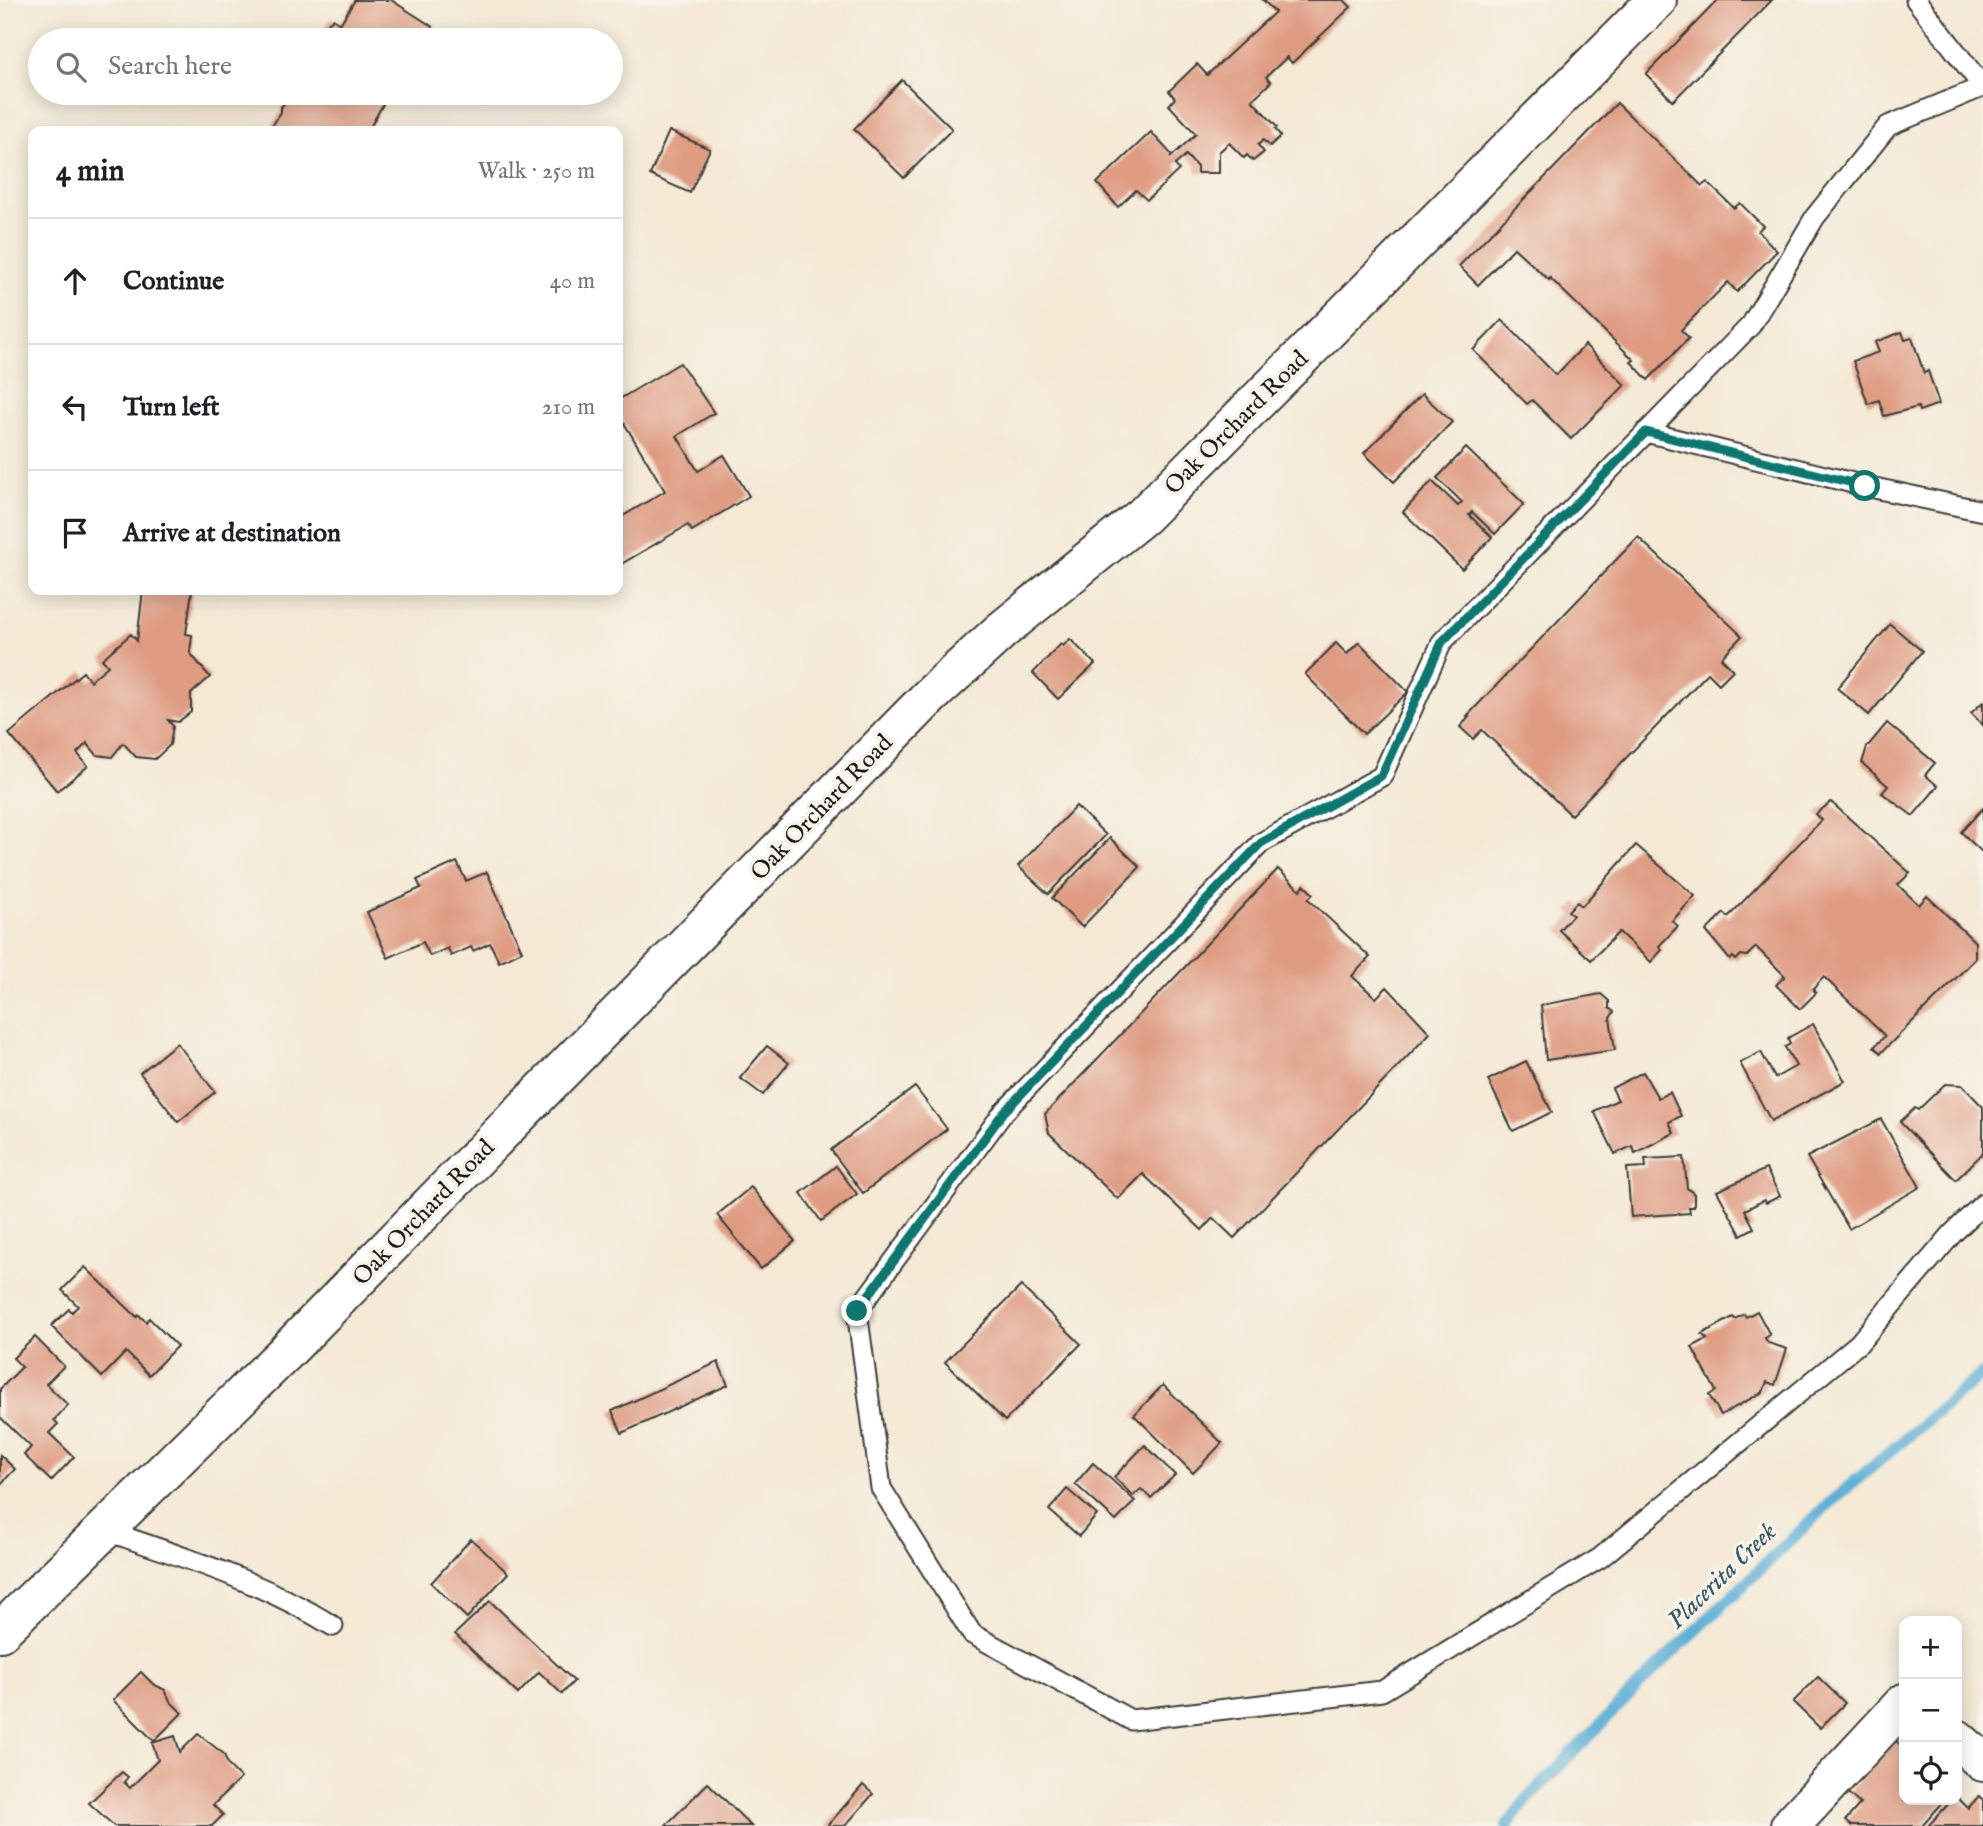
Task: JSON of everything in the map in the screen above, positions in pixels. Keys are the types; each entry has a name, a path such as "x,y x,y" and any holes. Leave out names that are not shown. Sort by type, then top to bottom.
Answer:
{"street":[{"name":"Oak Orchard Road","path":"0,1632 284,1354 929,697 1001,631 1143,516 1657,0"},
{"path":"1790,1826 1899,1708"},
{"path":"1960,1742 1983,1762"}],"lane":[{"path":"1916,0 1983,87 1888,126 1815,217 1751,325 1442,642 1381,776 1261,843 1003,1113 857,1311 881,1489 972,1634 1131,1720 1382,1691 1600,1558 1859,1343 1953,1233 1983,1203"},
{"path":"1646,432 1865,486 1983,511"},
{"path":"104,1530 230,1572 290,1600 333,1626"}],"building":[{"path":"355,0 391,0 433,27 324,28 333,19 340,24"},
{"path":"1263,0 1344,0 1351,7 1292,63 1287,57 1266,77 1271,82 1252,100 1277,127 1275,129 1281,136 1270,146 1263,140 1258,145 1264,152 1253,161 1247,155 1244,158 1229,143 1219,152 1219,173 1197,173 1197,167 1186,155 1175,165 1179,170 1147,200 1136,190 1118,207 1097,183 1151,132 1172,155 1170,158 1196,134 1169,105 1175,98 1169,91 1197,64 1207,75 1275,12"},
{"path":"1718,0 1772,0 1673,101 1646,74"},
{"path":"902,80 952,129 904,178 854,129"},
{"path":"1617,103 1702,186 1707,182 1734,208 1740,203 1763,226 1758,231 1777,251 1737,292 1728,282 1681,330 1689,338 1648,380 1631,362 1634,360 1550,278 1549,280 1514,248 1478,285 1459,266"},
{"path":"383,105 371,126 272,126 281,112 281,107"},
{"path":"669,131 710,149 690,193 650,175"},
{"path":"1502,320 1556,375 1585,345 1625,385 1571,439 1532,400 1527,404 1473,350"},
{"path":"1902,332 1905,340 1912,338 1924,373 1928,371 1939,404 1919,411 1918,407 1884,416 1879,400 1868,404 1853,361 1879,352 1875,342"},
{"path":"680,363 714,413 677,436 698,471 724,455 749,496 692,531 688,525 623,563 623,516 665,491 623,421 623,397"},
{"path":"1422,394 1452,422 1394,482 1364,453"},
{"path":"1466,448 1524,504 1495,534 1472,512 1469,515 1492,537 1462,569 1403,512 1432,481 1458,506 1462,502 1437,478"},
{"path":"1638,537 1742,636 1721,658 1733,670 1719,684 1708,673 1571,815 1482,730 1473,739 1460,727 1469,717 1467,716"},
{"path":"142,595 191,595 186,634 192,635 190,653 210,677 191,694 191,712 178,722 168,720 173,726 170,745 155,759 136,757 123,743 112,757 97,755 87,743 77,753 88,766 57,791 9,734 83,672 90,681 108,666 102,659 131,634 137,641"},
{"path":"1890,624 1922,651 1869,715 1837,688"},
{"path":"1070,639 1095,664 1058,699 1033,673 1061,644 1063,646"},
{"path":"1359,642 1408,692 1364,734 1305,674 1336,643 1347,654"},
{"path":"1983,702 1983,725 1971,713"},
{"path":"1887,723 1935,763 1925,775 1938,786 1913,816 1882,793 1888,786 1862,763 1867,747"},
{"path":"1831,802 1910,873 1898,885 1919,905 1927,896 1975,942 1975,959 1881,1053 1874,1047 1885,1036 1824,977 1813,989 1816,993 1800,1009 1776,985 1785,976 1756,947 1747,956 1741,955 1736,960 1733,957 1730,960 1706,931 1724,913 1728,917 1822,820 1816,814"},
{"path":"1076,806 1106,835 1048,894 1018,866"},
{"path":"1983,808 1983,853 1961,832"},
{"path":"1110,838 1140,867 1082,927 1052,898"},
{"path":"1636,845 1695,896 1672,921 1678,926 1659,946 1662,950 1651,962 1619,932 1591,960 1559,930 1573,915 1568,911 1577,902 1582,906"},
{"path":"457,862 466,881 487,872 522,951 499,962 490,943 473,951 471,947 451,956 448,948 430,956 423,942 388,958 367,912 421,888 417,880"},
{"path":"1278,869 1300,890 1304,885 1313,894 1308,899 1370,957 1352,976 1376,998 1387,987 1430,1033 1234,1238 1213,1218 1202,1230 1143,1174 1118,1199 1049,1133 1045,1114"},
{"path":"1601,994 1609,1001 1609,1008 1614,1012 1610,1018 1615,1050 1546,1060 1541,1005"},
{"path":"1813,1024 1845,1081 1771,1121 1740,1063 1761,1052 1775,1078 1796,1066 1785,1047 1790,1044 1788,1038"},
{"path":"177,1043 215,1092 178,1122 140,1073"},
{"path":"767,1046 789,1063 763,1095 740,1078"},
{"path":"1526,1061 1552,1112 1513,1131 1488,1080"},
{"path":"1643,1072 1658,1098 1670,1092 1681,1116 1669,1122 1674,1133 1635,1153 1632,1146 1615,1154 1594,1111 1618,1100 1612,1088"},
{"path":"1945,1084 1962,1085 1983,1107 1983,1153 1956,1180 1900,1122 1915,1108 1918,1110"},
{"path":"915,1087 947,1129 863,1193 831,1150"},
{"path":"1881,1119 1920,1187 1849,1229 1807,1157"},
{"path":"1684,1157 1687,1188 1694,1194 1694,1207 1689,1207 1690,1213 1631,1217 1627,1168 1646,1167 1645,1159"},
{"path":"836,1166 857,1194 821,1221 801,1193"},
{"path":"1766,1169 1780,1196 1766,1203 1764,1200 1745,1210 1754,1228 1741,1235 1717,1191"},
{"path":"751,1187 795,1241 761,1269 717,1215"},
{"path":"85,1267 137,1317 139,1315 146,1322 149,1318 177,1346 149,1375 126,1352 102,1377 51,1326 69,1309 72,1312 78,1306 62,1290"},
{"path":"1021,1286 1081,1344 1005,1421 945,1362"},
{"path":"1757,1311 1770,1335 1765,1338 1768,1343 1787,1349 1775,1385 1767,1382 1763,1392 1721,1415 1709,1395 1716,1391 1692,1347 1707,1339 1702,1334 1733,1317 1735,1319 1744,1314 1746,1317"},
{"path":"35,1337 64,1366 46,1384 68,1405 54,1420 58,1424 49,1433 74,1457 51,1481 24,1455 31,1447 0,1417 0,1389 22,1367 13,1358"},
{"path":"718,1362 728,1385 622,1433 612,1411"},
{"path":"1163,1385 1222,1443 1193,1473 1134,1415"},
{"path":"1145,1445 1175,1475 1151,1498 1141,1489 1133,1496 1114,1477"},
{"path":"0,1455 15,1469 0,1485"},
{"path":"1093,1463 1135,1501 1116,1521 1075,1484"},
{"path":"1067,1489 1097,1515 1079,1536 1049,1510"},
{"path":"471,1539 508,1573 467,1618 431,1583"},
{"path":"490,1601 574,1681 562,1694 539,1672 518,1694 455,1634"},
{"path":"141,1672 153,1684 165,1690 170,1701 182,1713 154,1741 113,1700"},
{"path":"1818,1677 1845,1703 1820,1728 1793,1702"},
{"path":"198,1734 224,1754 228,1765 241,1778 213,1805 223,1815 212,1826 114,1826 89,1803 122,1772 128,1777 124,1782 130,1788 158,1760 152,1743 175,1736 180,1752"},
{"path":"1895,1740 1899,1744 1899,1805 1941,1805 1922,1826 1851,1826 1845,1821 1860,1804 1848,1793"},
{"path":"708,1783 751,1826 665,1826"},
{"path":"863,1785 873,1794 845,1826 827,1826"},
{"path":"1979,1796 1983,1800 1983,1826 1928,1826 1947,1805 1962,1805 1962,1802 1968,1808"}],"waterway":[{"name":"Placerita Creek","path":"1507,1826 1526,1800 1650,1674 1834,1499 1983,1373"}],"route":[{"path":"857,1311 1003,1113 1261,843 1381,776 1442,642 1646,432 1865,486"}]}
